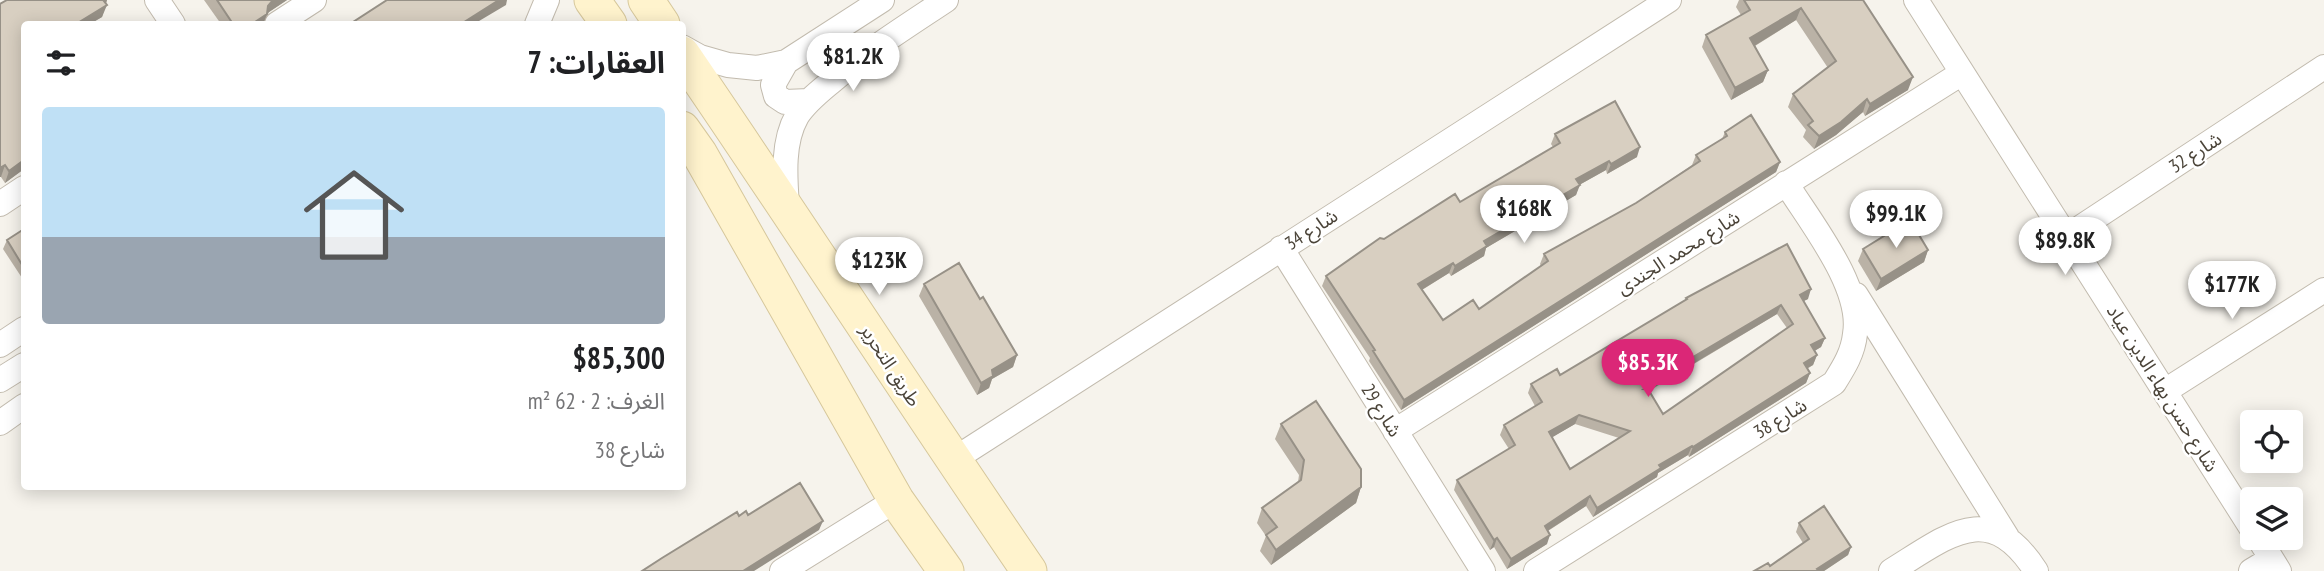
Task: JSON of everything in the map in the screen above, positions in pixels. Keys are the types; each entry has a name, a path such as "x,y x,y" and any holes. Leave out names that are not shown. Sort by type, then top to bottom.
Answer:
{"street":[{"path":"157,0 171,21"},
{"path":"282,21 314,0"},
{"path":"538,21 547,0"},
{"path":"592,0 607,21"},
{"path":"646,0 661,21"},
{"path":"686,49 700,57 727,65 757,68 786,62 882,0"},
{"path":"787,207 784,176 788,146 796,118 808,101 864,55 946,0"},
{"name":"شارع 34","path":"953,460 1669,0"},
{"name":"شارع حسن بهاء الدين عياد","path":"1916,0 2240,509"},
{"name":"طريق التحرير","path":"686,60 1029,571"},
{"path":"786,62 774,85 776,96 785,102 808,101"},
{"name":"شارع 32","path":"2066,237 2324,67"},
{"name":"شارع محمد الجندى","path":"1395,431 1962,72"},
{"path":"688,141 896,500 946,571"},
{"name":"شارع 38","path":"1536,571 1834,383 1849,359 1856,332 1854,303 1845,277 1786,183"},
{"path":"0,204 21,190"},
{"name":"شارع 29","path":"1280,248 1483,571"},
{"path":"1845,277 2007,537 2022,550 2036,571"},
{"path":"2165,391 2324,290"},
{"path":"0,345 21,331"},
{"path":"0,380 21,367"},
{"path":"0,423 21,409"},
{"path":"782,571 896,500"},
{"path":"1891,571 1946,537 1966,530 1987,530 2007,537"},
{"path":"2262,550 2267,567"}],"building":[{"path":"7,0 103,0 107,5 81,21 21,21 21,162 9,171 5,165 0,168 0,4"},
{"path":"217,0 273,0 268,6 267,14 256,21 231,21"},
{"path":"387,0 499,0 466,21 355,21"},
{"path":"1744,0 1863,0 1913,77 1870,104 1867,99 1841,122 1819,136 1808,125 1813,121 1793,94 1836,61 1801,8 1750,38 1768,70 1735,88 1706,35 1750,10"},
{"path":"1615,101 1640,147 1611,164 1609,161 1576,179 1580,185 1484,241 1487,246 1455,266 1453,263 1418,284 1443,320 1473,300 1479,309 1548,261 1544,254 1636,203 1700,161 1696,155 1727,136 1725,132 1751,115 1780,162 1404,400 1326,276 1380,238 1384,239 1455,194 1460,202 1560,143 1555,134"},
{"path":"1910,220 1928,250 1881,279 1863,249"},
{"path":"21,231 21,263 7,240"},
{"path":"1787,244 1811,289 1800,295 1825,338 1811,345 1817,355 1804,363 1810,373 1693,447 1659,465 1661,468 1597,508 1590,496 1545,526 1550,535 1511,559 1497,538 1494,540 1457,480 1515,445 1504,425 1542,402 1531,384 1557,369 1560,375 1686,298","holes":["1781,305 1793,324 1663,414 1648,389 1644,389 1646,385","1579,415 1630,431 1570,469 1549,432"]},
{"path":"959,263 980,299 983,297 1017,355 992,370 993,376 981,383 924,284"},
{"path":"1316,401 1361,469 1361,487 1276,550 1266,535 1277,527 1262,508 1301,480 1304,460 1281,424"},
{"path":"800,483 823,521 743,571 642,571 737,512 739,516 746,511 748,515"},
{"path":"1824,506 1851,547 1817,569 1819,571 1754,571 1768,563 1770,566 1809,539 1799,523"}]}
